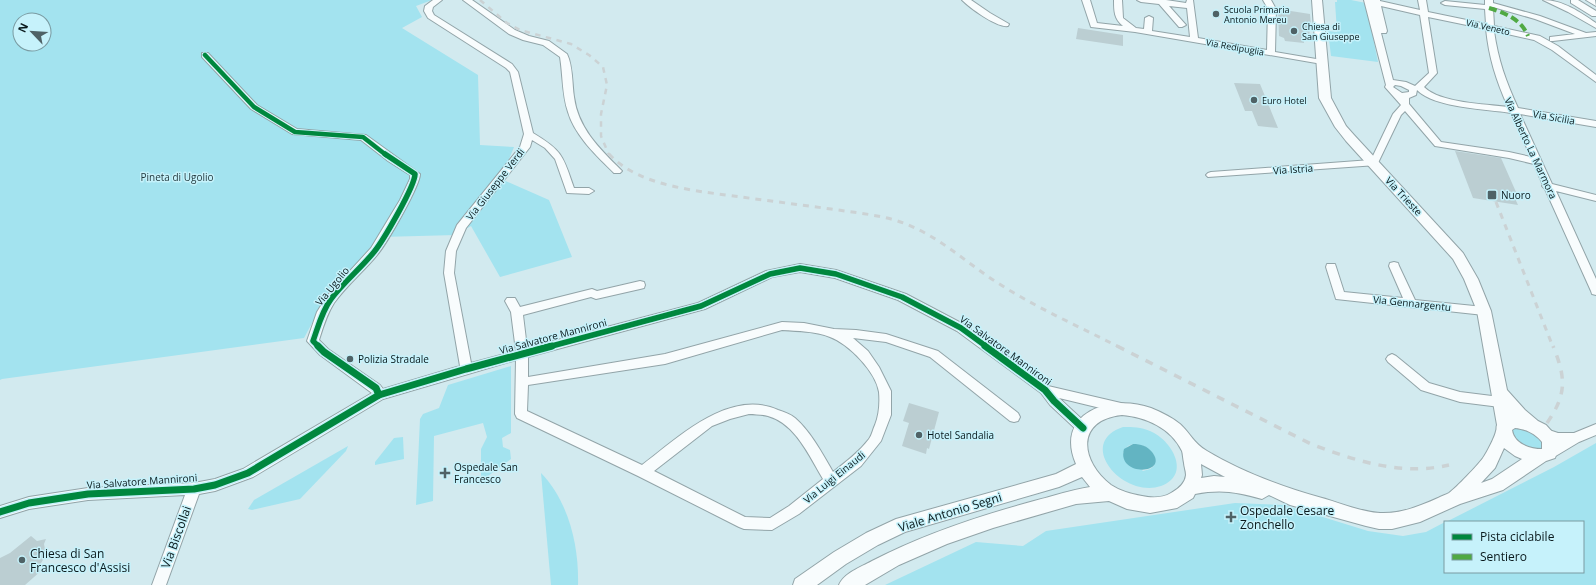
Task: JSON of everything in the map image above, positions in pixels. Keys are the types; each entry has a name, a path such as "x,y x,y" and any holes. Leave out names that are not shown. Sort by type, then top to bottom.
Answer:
{"main road":[{"name":"Via Trieste","path":"1317,0 1325,98 1332,113 1350,138 1442,237 1458,256 1471,279 1484,311 1500,397 1504,428"},
{"name":"Via Trieste","path":"1500,397 1538,430"},
{"name":"Via Salvatore Mannironi","path":"1083,428 1089,420 1098,414 1109,410 1121,409 1142,412 1161,420 1173,428 1183,438 1190,449 1226,469 1299,499"},
{"path":"1520,422 1538,430 1551,444 1551,449 1545,455 1529,455 1517,449 1508,440 1504,428 1509,423 1520,422"},
{"path":"1083,428 1079,447 1080,457 1085,468 1099,485 1109,493 1122,500 1136,504 1156,506 1175,502 1184,495 1191,487 1195,475 1195,462 1190,449"},
{"name":"Via Salvatore Mannironi","path":"1456,498 1489,463 1504,428"},
{"name":"Via Salvatore Mannironi","path":"1191,487 1214,483 1237,485 1299,499 1379,521 1392,521 1420,514 1456,498 1497,485 1545,455"},
{"name":"Viale Antonio Segni","path":"802,585 840,558 872,539 902,525 1059,480 1085,468"},
{"name":"Viale Antonio Segni","path":"848,585 898,556 950,536 1020,512 1080,495 1094,492 1109,493"}],"street":[{"path":"438,0 429,6 428,11 431,16 509,66 514,72 529,134 548,146 559,158 570,191 588,191"},
{"path":"467,0 512,32 526,38 546,43 564,56 572,110 576,121 600,154 617,171"},
{"path":"966,0 987,15 1005,24"},
{"name":"Via Redipuglia","path":"1086,0 1094,25 1194,39 1322,62"},
{"path":"1118,0 1117,13 1122,21 1135,30"},
{"path":"1141,0 1190,3 1194,39"},
{"path":"1267,0 1272,9 1272,53"},
{"path":"1399,92 1414,92 1407,85 1419,87 1433,73 1422,0"},
{"path":"1547,0 1571,10 1596,26"},
{"path":"1590,0 1596,4"},
{"path":"1162,1 1182,25"},
{"path":"1372,1 1399,92 1438,144 1537,162"},
{"name":"Via Veneto","path":"1372,1 1546,41 1596,79"},
{"path":"1574,1 1596,14"},
{"path":"1445,3 1475,5 1489,4 1550,21 1584,35"},
{"name":"Via Alberto La Marmora","path":"1489,4 1489,27 1494,60 1500,79 1547,186 1584,262 1596,291"},
{"path":"1148,32 1149,18"},
{"path":"1554,39 1596,34"},
{"name":"Via Ugolio","path":"205,55 254,107 295,132 363,137 391,159 415,174 415,179 384,237 367,261 323,312 313,341 324,352 376,388 379,395"},
{"name":"Via Sicilia","path":"1419,87 1440,100"},
{"path":"1374,164 1397,114 1399,92"},
{"path":"1397,114 1399,92"},
{"name":"Via Sicilia","path":"1399,92 1440,100 1513,110 1596,124"},
{"name":"Via Giuseppe Verdi","path":"466,369 449,273 451,251 461,228 516,160 524,147 529,134"},
{"name":"Via Istria","path":"1211,175 1374,164"},
{"path":"1547,186 1596,198"},
{"path":"1394,266 1411,303"},
{"name":"Via Gennargentu","path":"1331,267 1340,296 1484,311"},
{"name":"Via Salvatore Mannironi","path":"0,512 29,503 88,494 194,489 216,485 248,473 379,395 466,369 701,306 770,274 800,268 836,274 902,297 961,328 1046,390 1054,401 1083,428"},
{"path":"517,312 592,293 596,295 640,285"},
{"path":"511,301 517,312 529,381 528,407 521,414"},
{"name":"Via Luigi Einaudi","path":"521,414 643,472 744,523 765,524 772,524 794,510 856,462 876,441 885,415 885,391 875,370 864,354 850,342 833,333 804,327 782,326 665,359 529,381"},
{"path":"833,333 886,338 934,354 1014,417"},
{"path":"521,414 525,354"},
{"path":"1392,359 1425,387 1460,397 1500,397"},
{"name":"Via Salvatore Mannironi","path":"1046,390 1121,409"},
{"path":"643,472 708,422 728,414 749,409 769,411 789,420 802,433 831,480"},
{"name":"Via Salvatore Mannironi","path":"1545,455 1574,438 1596,429"},
{"name":"Via Salvatore Mannironi","path":"1538,430 1558,438 1574,438"},
{"name":"Via Biscollai","path":"159,585 194,489"}],"green space":[{"name":"Pineta di Ugolio","path":"0,0 432,0 416,6 422,17 402,28 478,75 480,145 514,147 501,179 549,200 572,257 500,277 471,226 456,235 381,237 318,312 304,338 0,380"},
{"path":"1337,0 1351,0 1366,3 1378,62 1331,56 1328,31 1337,32 1335,2 1337,2"},
{"path":"511,366 511,433 502,438 503,447 510,450 511,459 488,476 481,478 481,449 487,437 483,423 434,436 433,501 416,505 420,419 423,414 439,408 448,385"},
{"path":"1123,427 1130,427 1150,431 1158,435 1171,449 1175,458 1177,466 1175,474 1170,481 1161,486 1146,488 1132,485 1120,477 1110,467 1104,456 1103,445 1109,435","holes":["1133,444 1144,446 1154,455 1154,466 1143,471 1123,453 1128,446"]},
{"path":"1525,427 1542,440 1543,448 1540,450 1534,450 1517,444 1510,430 1512,428"},
{"path":"403,437 404,459 375,465 375,462 394,438"},
{"name":"Ospedale Cesare Zonchello","path":"1596,443 1596,585 885,585 976,542 1023,546 1046,531 1235,503 1284,505 1368,531 1403,536 1426,532 1444,523 1444,573 1584,573 1584,521 1448,521 1554,467"},
{"path":"348,446 346,451 300,499 252,510 248,509 254,500"},
{"path":"541,473 559,497 570,525 577,555 578,585 551,585"}],"shaded area":[{"path":"1133,444 1144,446 1152,452 1156,460 1154,465 1149,469 1142,470 1128,465 1124,458 1124,449"}],"building":[{"name":"Chiesa di San Giuseppe","path":"1278,9 1310,14 1310,37 1304,38 1304,43 1285,41 1284,38 1279,36"},
{"path":"1078,28 1123,35 1123,46 1076,39"},
{"name":"Euro Hotel","path":"1234,83 1260,84 1278,128 1258,126 1252,111 1245,111"},
{"path":"1455,151 1501,158 1516,192 1512,192 1518,205 1473,198"},
{"name":"Hotel Sandalia","path":"909,403 939,412 929,449 927,448 926,454 902,446 909,423 903,421"},
{"name":"Chiesa di San Francesco d'Assisi","path":"31,536 37,541 46,539 44,544 46,555 38,568 42,570 25,585 0,585 0,558 10,553"}],"railway":[{"path":"480,0 507,23 520,30 571,44 589,55 603,67 607,85 601,114 601,136 609,155"},
{"path":"609,154 636,174 670,186 868,214 907,224 922,231 949,248 987,276 1015,294 1117,346"},
{"path":"1496,202 1553,347"},
{"path":"1117,346 1311,444 1362,461 1396,468 1414,469 1449,465"},
{"path":"1547,423 1554,413 1561,394 1562,386 1560,367 1553,346"}],"marked path":[{"path":"1489,8 1506,14 1518,21 1526,30 1528,36"}],"cycle path":[{"path":"205,55 254,107 295,132 363,137 391,159 415,174 415,179 405,200 375,251 331,299 323,312 313,341 324,352 376,388 379,395"},
{"path":"0,512 29,503 88,494 194,489 215,485 248,473 379,395 466,369 701,306 770,274 800,268 836,274 902,297 961,328 1045,390 1054,401 1083,428"}],"place":[{"name":"Scuola Primaria Antonio Mereu","path":"1216,14"},
{"name":"Chiesa di San Giuseppe","path":"1294,31"},
{"name":"Euro Hotel","path":"1254,100"},
{"name":"Nuoro","path":"1492,195"},
{"name":"Polizia Stradale","path":"350,359"},
{"name":"Hotel Sandalia","path":"919,435"},
{"name":"Ospedale San Francesco","path":"445,473"},
{"name":"Ospedale Cesare Zonchello","path":"1231,517"},
{"name":"Chiesa di San Francesco d'Assisi","path":"22,560"}]}
